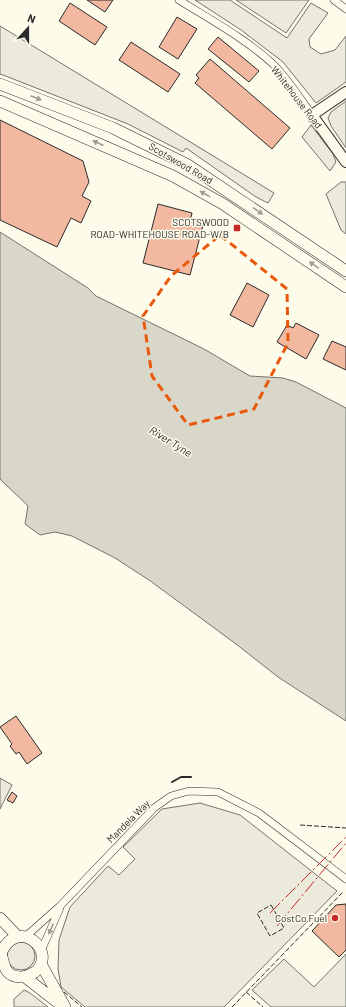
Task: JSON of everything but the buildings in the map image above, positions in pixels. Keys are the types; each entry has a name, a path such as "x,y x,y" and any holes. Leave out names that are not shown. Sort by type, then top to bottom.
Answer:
{"main road":[{"name":"Scotswood Road","path":"0,84 113,128 188,165 346,271"},
{"path":"312,115 346,92"},
{"name":"Scotswood Road","path":"0,101 158,168 199,190 235,211 346,287"},
{"name":"Whitehouse Road","path":"312,115 346,162"},
{"path":"0,918 21,937 33,940 41,951 41,964 64,1007"},
{"path":"21,937 10,940 1,952 1,960 6,970 18,977 25,977 32,974 41,964"},
{"path":"25,977 64,1007"}],"street":[{"name":"Whitehouse Road","path":"179,0 245,43 266,59 284,76 312,115"},
{"path":"334,0 345,7"},
{"name":"Mandela Way","path":"21,937 60,906 154,808 170,796 189,791 218,792 259,813 346,879"},
{"name":"Mandela Way","path":"41,951 60,906"}],"highlighted area":[{"path":"220,235 287,289 288,343 254,409 188,425 152,376 143,316 171,276"}],"shaded area":[{"path":"195,0 230,0 287,38 311,3 328,13 309,39 310,47 321,54 335,50 346,36 346,82 316,103 283,62 241,30"},
{"path":"236,0 309,0 286,33"},
{"path":"0,26 274,193 268,203 256,197 186,148 183,152 128,124 0,74"},
{"path":"346,101 346,148 331,126 328,118 331,112"},
{"path":"311,125 333,154 336,162 330,171 302,137"},
{"path":"341,182 346,182 346,234 341,230 326,194"},
{"path":"0,778 12,785 0,809"},
{"path":"200,803 240,815 337,891 224,1007 85,1007 61,987 58,969 59,940 70,907 108,866 119,875 135,859 123,847 162,809"},
{"path":"21,942 31,946 35,956 31,966 21,970 11,966 7,956 11,946"},
{"path":"346,954 346,1007 271,1007 252,990 284,959 314,987"},
{"path":"24,990 48,1007 14,1007 14,999"}],"water":[{"name":"River Tyne","path":"0,232 88,288 96,296 204,349 250,376 283,378 296,382 346,408 346,721 278,677 149,580 115,558 72,536 55,532 40,535 25,524 28,506 0,479"}],"fence":[{"path":"300,825 346,828"},
{"path":"232,1007 343,892"},
{"path":"271,905 284,928 270,936 257,913 271,905"},
{"path":"64,992 82,1007"},
{"path":"246,992 263,1007"}],"wall":[{"path":"172,782 181,777 191,777"}],"power":[{"path":"270,913 346,837"},
{"path":"277,926 346,843"}],"place":[{"name":"SCOTSWOOD ROAD-WHITEHOUSE ROAD-W/B","path":"237,228"},
{"name":"CostCo Fuel","path":"335,918"}]}
